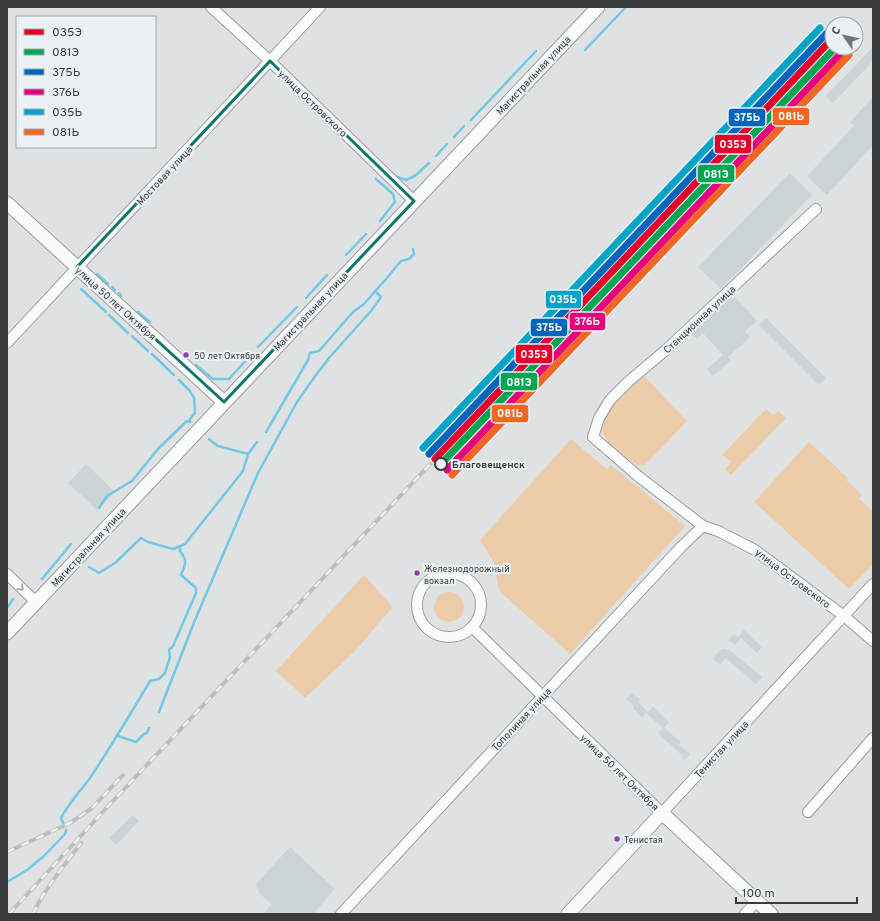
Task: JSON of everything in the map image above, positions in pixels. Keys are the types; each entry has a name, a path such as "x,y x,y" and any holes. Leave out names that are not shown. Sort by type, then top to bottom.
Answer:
{"main road":[{"name":"Магистральная улица","path":"7,633 598,7"},
{"name":"улица 50 лет Октября","path":"7,203 224,402"},
{"name":"улица 50 лет Октября","path":"662,813 771,914"},
{"name":"Тенистая улица","path":"568,914 662,813"}],"street":[{"name":"улица Островского","path":"211,7 270,61 414,201"},
{"name":"Мостовая улица","path":"7,343 320,7"},
{"name":"Станционная улица","path":"593,437 599,418 610,400 629,381 667,349 816,209"},
{"name":"улица Островского","path":"593,437 638,476 703,526 718,531 755,550 844,616 873,641"},
{"name":"Тополиная улица","path":"341,914 681,547 703,526"},
{"path":"448,573 460,575 471,581 478,592 481,604 479,616 472,627 462,634 450,637 437,635 427,628 419,618 416,606 419,594 425,583 436,576 448,573"},
{"path":"7,574 36,602"},
{"name":"Тенистая улица","path":"662,813 873,584"},
{"name":"улица 50 лет Октября","path":"472,627 662,813"},
{"path":"808,812 873,738"},
{"path":"745,914 757,901"}],"highlighted area":[{"path":"270,61 414,201 224,402 77,267"}],"shaded area":[{"path":"873,47 873,61 833,103 826,96"},
{"path":"873,97 873,145 827,195 807,176 854,126 850,122"},
{"path":"790,173 812,195 721,289 698,267"},
{"path":"733,295 757,321 745,331 750,337 728,357 731,360 713,376 707,369 723,355 703,333 697,339 691,333"},
{"path":"766,318 826,378 819,385 759,325"},
{"path":"639,375 647,379 687,421 644,466 637,465 610,446 601,430 604,417"},
{"path":"766,409 773,415 778,411 786,418 731,475 725,469 731,462 722,455"},
{"path":"571,439 607,469 611,465 685,526 570,654 499,591 494,563 480,540"},
{"path":"809,442 848,478 847,481 862,495 859,498 873,511 873,564 849,589 754,502"},
{"path":"86,464 115,492 97,510 68,483"},
{"path":"365,576 388,601 392,608 355,651 305,698 276,671 362,577"},
{"path":"449,592 460,596 464,607 460,618 449,622 438,618 434,607 438,596"},
{"path":"744,630 762,647 757,653 741,638 735,645 728,640 734,634 738,637"},
{"path":"722,649 730,650 762,677 756,684 726,658 720,665 713,658"},
{"path":"632,692 640,700 638,702 648,712 653,707 669,722 664,728 681,742 679,745 690,754 684,761 681,758 683,756 658,734 663,728 646,713 642,718 633,708 634,706 626,699"},
{"path":"133,815 139,821 116,845 109,838"},
{"path":"290,847 335,889 313,914 263,914 272,904 260,894 256,884"}],"waterway":[{"path":"585,50 626,7"},
{"path":"471,120 536,51"},
{"path":"454,137 464,126"},
{"path":"436,156 447,144"},
{"path":"392,175 406,180 415,176 429,163"},
{"path":"376,179 393,194 395,202 380,221"},
{"path":"346,255 366,234"},
{"path":"266,432 308,360 310,353 319,351 353,312 364,304 401,261 409,259 414,254 413,249"},
{"path":"97,274 108,284"},
{"path":"306,298 327,275"},
{"path":"112,287 115,290"},
{"path":"81,289 106,312"},
{"path":"159,712 195,620 258,473 297,402 313,379 329,358 371,311 381,297 375,291"},
{"path":"258,347 297,307"},
{"path":"138,312 150,322"},
{"path":"109,315 128,333"},
{"path":"132,336 148,351"},
{"path":"152,354 174,375"},
{"path":"196,365 213,379 229,379 250,356"},
{"path":"99,508 107,496 132,481 158,449 187,421 190,422 190,419 195,413 194,398 190,391 179,380"},
{"path":"209,439 218,446 248,454 257,442"},
{"path":"89,567 99,573 115,563 141,538 148,542 173,549 185,544 243,471 248,454"},
{"path":"42,579 71,544"},
{"path":"63,823 61,818 64,812 99,764 150,681 159,679 165,673 170,657 169,650 173,646 196,593 196,588 181,575 185,560 180,551 180,546"},
{"path":"7,608 13,599"},
{"path":"118,736 136,742 147,733 149,728"},
{"path":"7,882 27,870 44,856 65,834 66,830"}],"railway":[{"path":"9,914 112,802 435,459"},
{"path":"7,852 70,823 92,808 123,775"},
{"path":"33,914 49,886 81,843"}],"transit line":[{"name":"035Ь","path":"423,448 820,28"},
{"name":"375Ь","path":"429,454 824,36"},
{"name":"035Э","path":"435,459 824,47"},
{"name":"081Э","path":"441,464 827,56"},
{"name":"376Ь","path":"447,470 838,56"},
{"name":"081Ь","path":"452,475 848,56"}],"place":[{"name":"50 лет Октября","path":"186,355"},
{"name":"Благовещенск","path":"441,464"},
{"name":"Железнодорожный вокзал","path":"417,573"},
{"name":"Тенистая","path":"617,839"}]}
